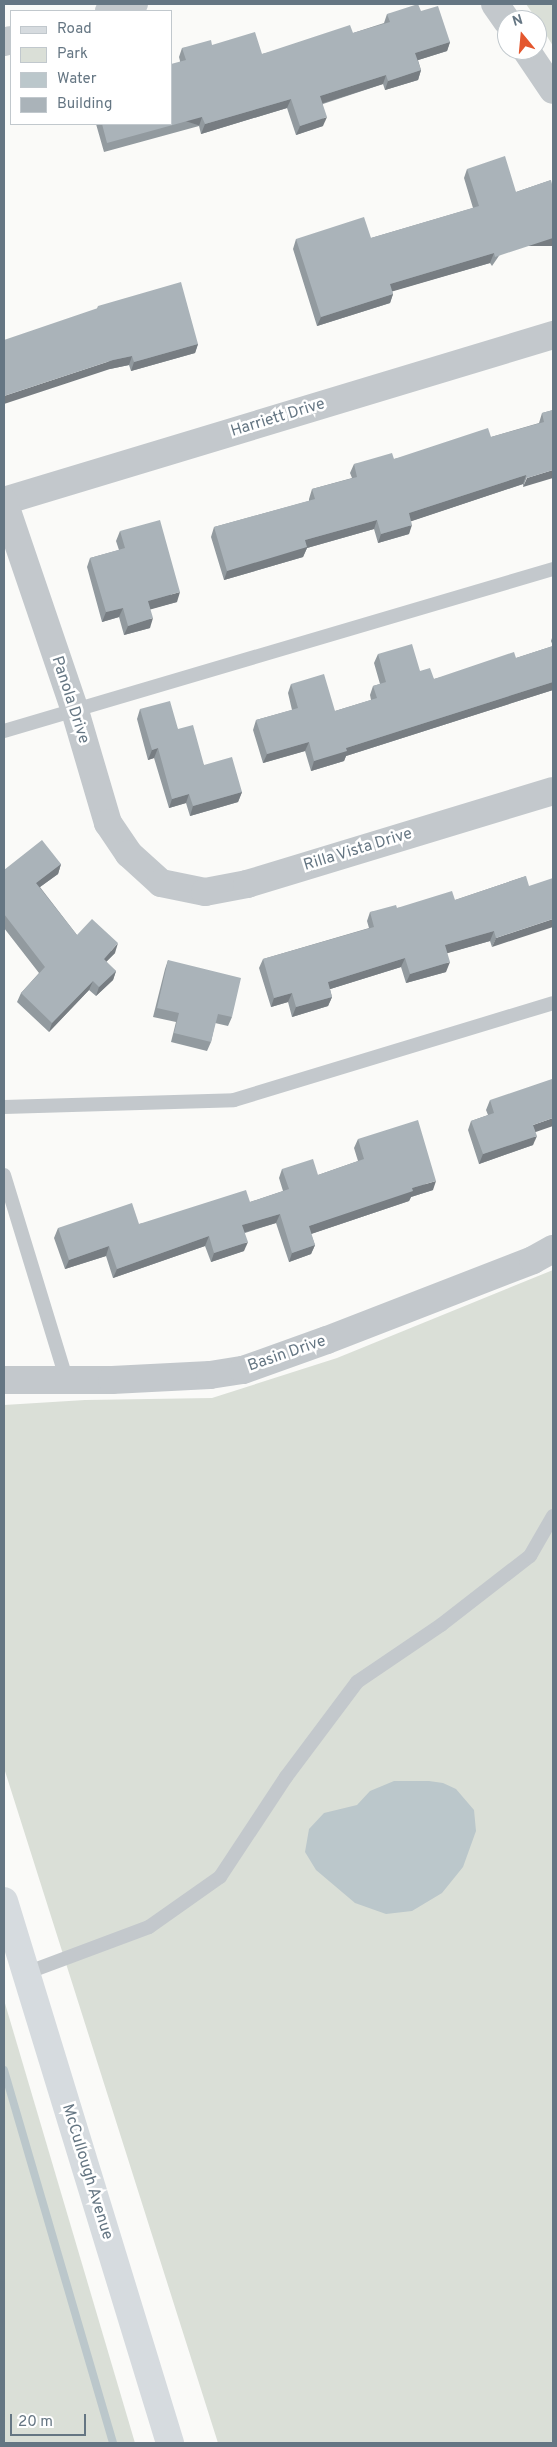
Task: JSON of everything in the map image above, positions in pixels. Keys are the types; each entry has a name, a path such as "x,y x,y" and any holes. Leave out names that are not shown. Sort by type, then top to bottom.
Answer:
{"main road":[{"name":"McCullough Avenue","path":"4,1901 170,2443"}],"street":[{"path":"113,10 134,4"},
{"path":"533,60 553,90"},
{"name":"Harriett Drive","path":"4,501 553,335"},
{"name":"Panola Drive","path":"4,501 75,711 108,823 129,854 161,883"},
{"name":"Rilla Vista Drive","path":"161,883 205,892 246,884 553,791"},
{"name":"Basin Drive","path":"4,1380 66,1378 122,1380 210,1375 243,1370 533,1260 553,1249"}],"lane":[{"path":"4,731 553,569"},
{"path":"4,1107 234,1100 553,1003"},
{"path":"4,1175 66,1378"},
{"path":"26,1973 149,1927 220,1877 286,1777 357,1682 441,1624 530,1556 553,1516"}],"green space":[{"path":"526,4 553,4 553,46 547,36 547,10 530,10"},
{"path":"553,1270 553,2443 218,2443 4,1768 4,1405 85,1400 212,1398 337,1358"},
{"path":"4,2000 135,2443 4,2443"}],"water":[{"path":"394,1781 429,1781 443,1783 456,1789 474,1810 476,1831 463,1867 442,1893 412,1911 386,1914 355,1903 316,1870 305,1852 309,1829 324,1813 357,1805 370,1791"}],"building":[{"path":"418,4 421,11 438,6 450,42 415,53 421,70 388,81 386,75 320,96 327,117 300,126 291,99 205,124 202,117 107,143 102,125 172,125 172,64 186,60 182,48 211,40 212,45 255,32 262,54 350,25 353,33 390,22 387,14"},
{"path":"505,156 516,192 551,180 553,188 553,238 495,257 494,253 390,284 393,294 321,317 296,239 364,217 371,238 479,206 467,169"},
{"path":"181,282 198,344 134,362 132,356 113,360 4,396 4,340 98,308 98,306"},
{"path":"553,410 553,470 527,478 526,475 409,513 412,525 381,534 377,520 305,540 307,547 227,571 214,527 315,499 312,489 357,477 354,464 392,453 394,459 488,428 491,437 544,422 542,413"},
{"path":"160,520 180,592 148,601 153,618 128,626 123,608 106,612 90,558 125,548 120,531"},
{"path":"412,644 420,671 430,668 434,679 514,652 516,658 553,646 553,682 346,748 347,751 314,761 309,742 267,754 256,720 298,708 291,684 324,674 335,711 377,698 373,686 386,682 378,654"},
{"path":"170,701 178,729 193,725 204,765 232,757 242,792 193,806 189,794 172,799 158,748 152,750 140,709"},
{"path":"42,840 61,864 36,883 77,935 92,919 118,943 104,959 116,971 99,987 93,981 52,1023 21,993 45,967 4,914 4,870"},
{"path":"526,876 529,886 553,878 553,919 496,938 494,931 445,945 450,962 410,974 405,958 328,982 332,997 296,1007 292,993 274,998 263,959 374,927 370,912 396,905 397,908 452,891 455,900"},
{"path":"168,960 241,978 232,1017 218,1014 211,1042 174,1033 179,1013 157,1008"},
{"path":"552,1079 553,1118 533,1125 537,1136 483,1154 471,1121 494,1113 490,1100"},
{"path":"418,1120 436,1181 412,1188 413,1191 309,1226 315,1245 292,1253 280,1214 242,1225 248,1242 214,1253 209,1236 117,1269 109,1246 69,1260 58,1228 132,1203 139,1224 246,1190 250,1202 289,1189 282,1169 313,1159 318,1175 364,1159 358,1139"}],"waterway":[{"path":"4,2070 113,2443"}]}
